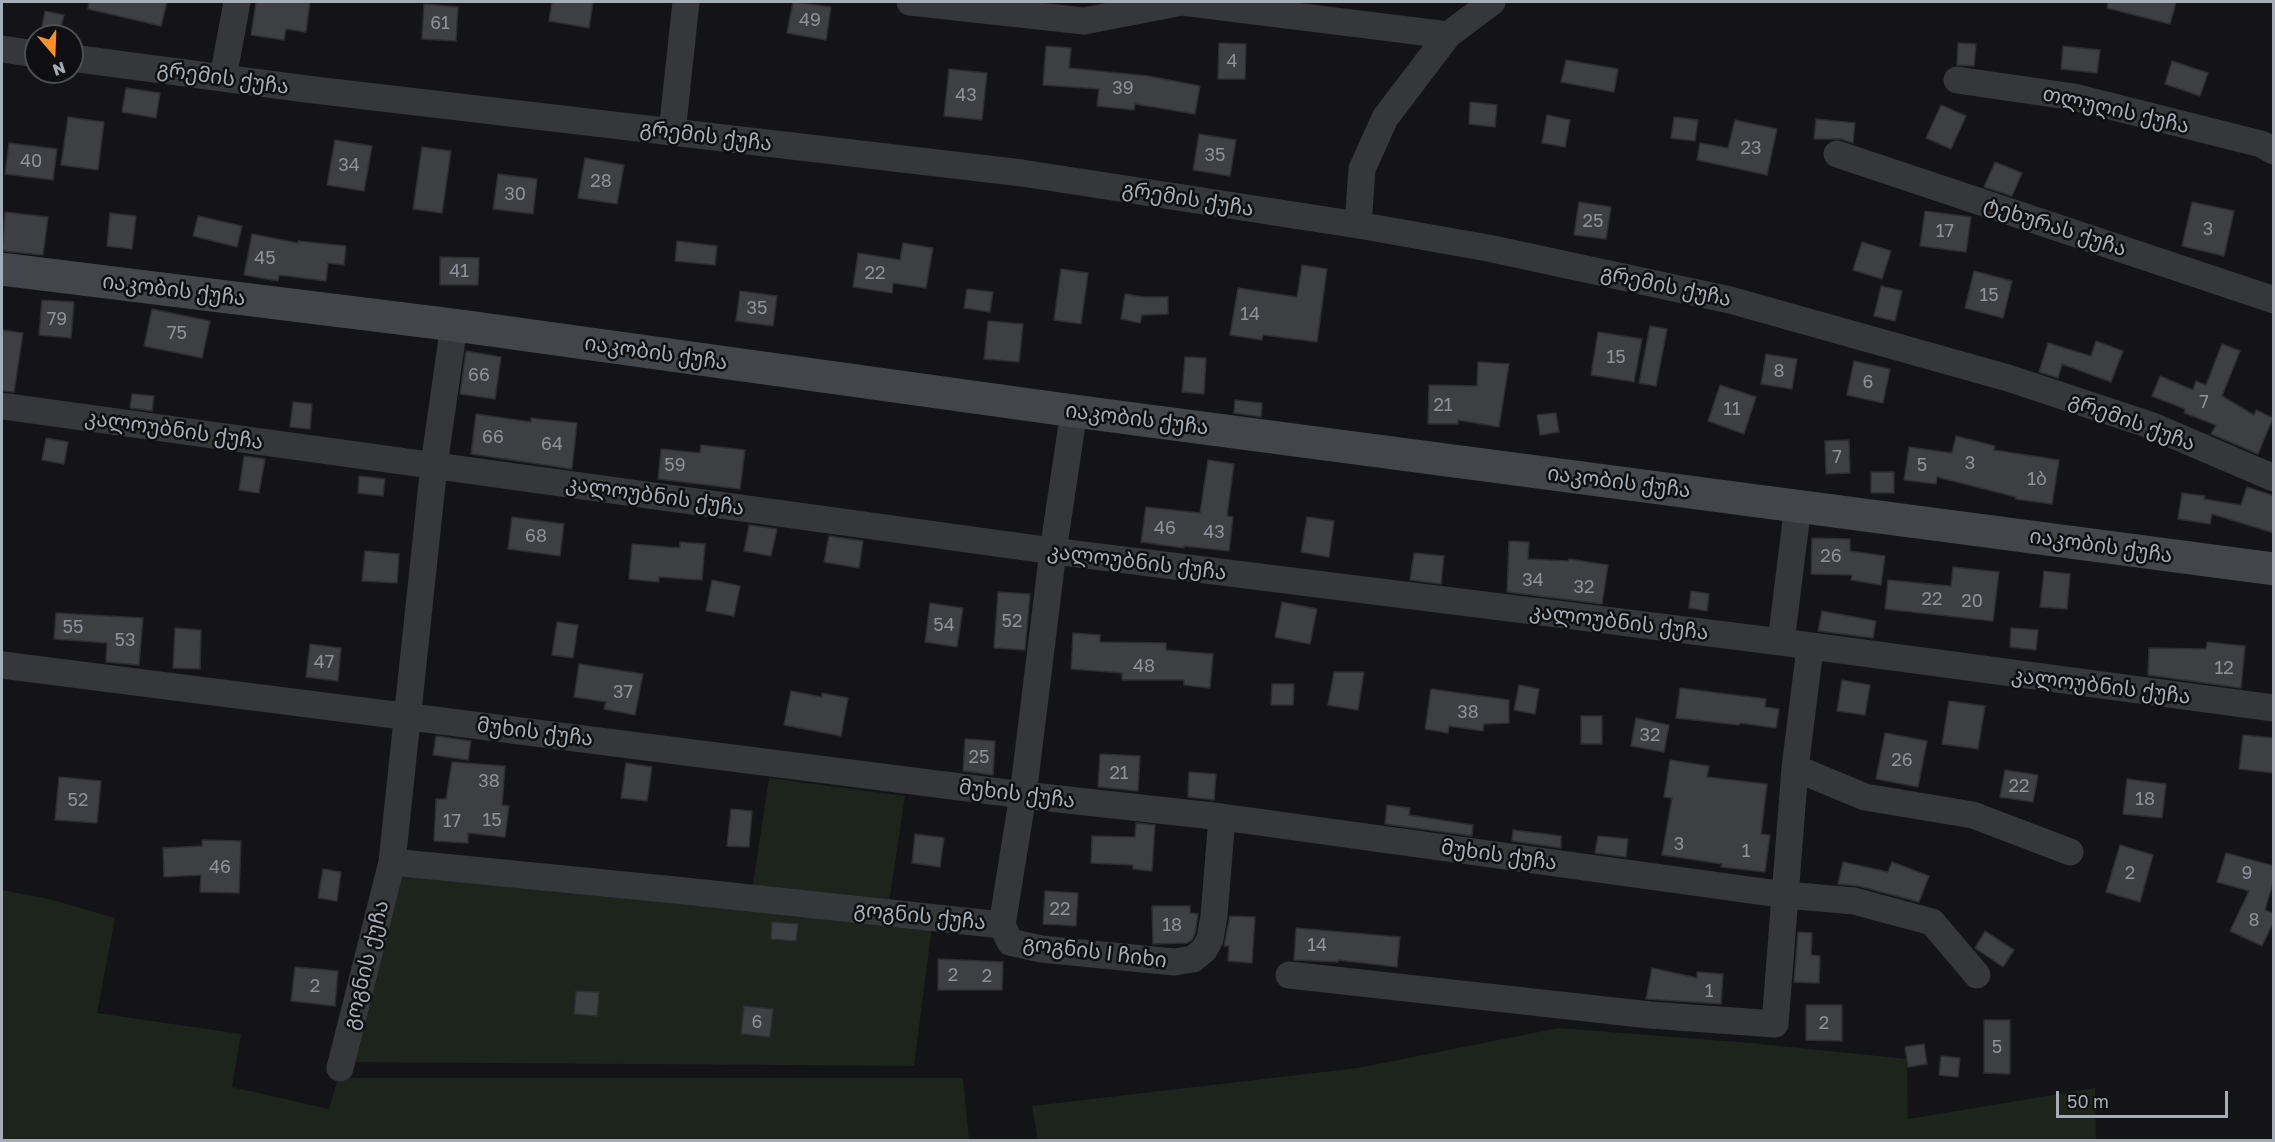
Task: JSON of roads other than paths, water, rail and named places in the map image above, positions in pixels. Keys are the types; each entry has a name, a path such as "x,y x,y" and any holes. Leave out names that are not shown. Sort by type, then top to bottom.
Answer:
{"street":[{"path":"223,78 237,2"},
{"path":"672,132 686,2"},
{"path":"910,2 1084,21 1182,2 1448,35"},
{"path":"1358,225 1362,169 1385,118 1448,35 1492,2"},
{"path":"2,49 24,52"},
{"name":"გრემის ქუჩა","path":"84,60 1023,173 1358,225 1488,248 1730,300 2008,378 2150,425 2274,478"},
{"name":"თლუღის ქუჩა","path":"1957,80 2074,97 2261,144 2274,151"},
{"name":"ტეხურას ქუჩა","path":"1837,154 2274,300"},
{"name":"იაკობის ქუჩა","path":"2,269 454,325 1074,411 2274,569"},
{"name":"გოგნის ქუჩა","path":"340,1068 392,862 434,465 454,325"},
{"name":"კალოუბნის ქუჩა","path":"2,406 1053,551 1781,642 1810,648 2274,708"},
{"name":"გოგნის ქუჩა","path":"392,862 1002,925 1023,795 1053,551 1074,411"},
{"path":"1781,642 1798,505"},
{"path":"1289,975 1650,1015 1774,1024 1795,768 1810,648"},
{"name":"მუხის ქუჩა","path":"2,665 1023,795 1222,817 1786,895 1854,902 1932,922 1977,975"},
{"path":"1795,768 1865,797 1973,815 2070,852"},
{"name":"გოგნის I ჩიხი","path":"1002,925 1010,942 1041,949 1174,962 1193,959 1204,950 1210,939 1222,817"}]}
